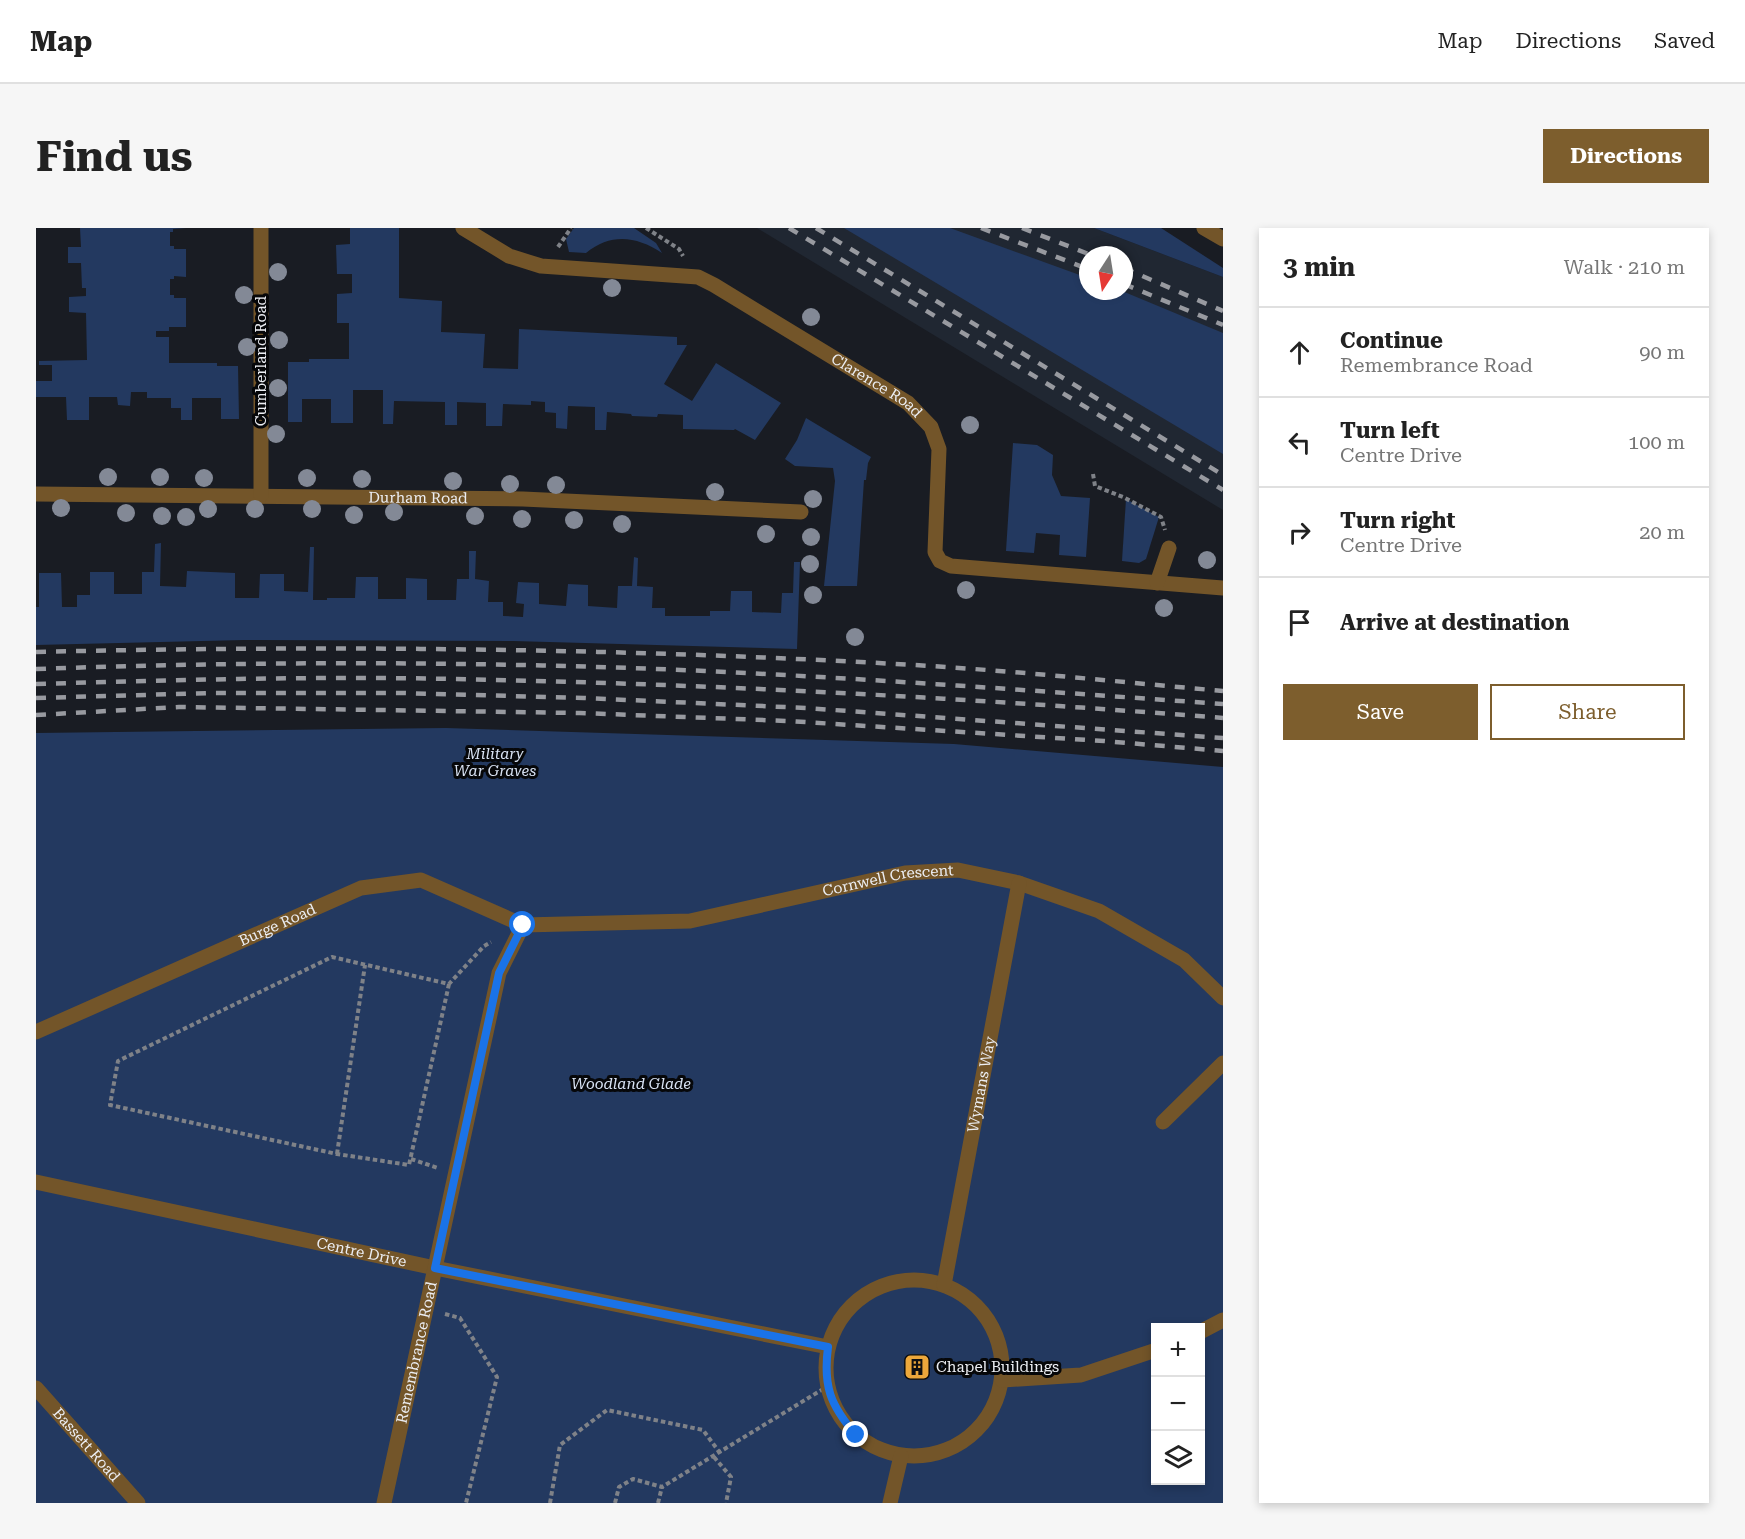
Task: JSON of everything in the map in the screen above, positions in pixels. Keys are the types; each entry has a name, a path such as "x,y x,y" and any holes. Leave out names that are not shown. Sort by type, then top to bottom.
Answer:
{"street":[{"name":"Cumberland Road","path":"261,228 261,495"},
{"name":"Clarence Road","path":"463,228 509,256 541,266 698,277 908,403 931,427 939,448 935,552 940,561 951,566 1223,588"},
{"path":"1204,228 1223,239"},
{"name":"Durham Road","path":"36,494 524,499 801,512"},
{"path":"1157,583 1169,548"},
{"name":"Cornwell Crescent","path":"523,925 690,921 905,873 958,870 1019,883 1099,910 1184,960 1223,998"},
{"name":"Burge Road","path":"36,1032 361,888 421,880 523,925"},
{"name":"Wymans Way","path":"944,1285 1019,883"},
{"name":"Remembrance Road","path":"384,1503 499,973 523,925"},
{"path":"1163,1122 1223,1063"},
{"name":"Centre Drive","path":"36,1182 435,1268 828,1347"},
{"path":"921,1280 944,1285 966,1296 983,1312 996,1333 1002,1356 1002,1380 994,1407 978,1430 956,1447 929,1456 901,1456 877,1448 856,1435 839,1416 828,1386 825,1368 828,1347 839,1321 855,1302 874,1289 897,1281 921,1280"},
{"path":"1205,1329 1223,1320"},
{"path":"1002,1380 1082,1375 1151,1351"},
{"name":"Bassett Road","path":"36,1388 138,1503"},
{"path":"890,1503 901,1456"}],"path":[{"path":"553,255 571,228"},
{"path":"646,228 679,249 685,259"},
{"path":"1093,474 1095,486 1124,497 1161,517 1169,548"},
{"path":"449,984 332,957 118,1061 110,1105 337,1154 409,1165 449,984 484,946 523,925"},
{"path":"337,1154 365,965"},
{"path":"426,1310 460,1318 497,1377 466,1503"},
{"path":"615,1503 619,1487 633,1479 662,1487 828,1386"},
{"path":"549,1503 560,1445 607,1410 703,1430 720,1453"},
{"path":"714,1457 732,1477 726,1503"},
{"path":"658,1503 662,1487"}],"shaded area":[{"path":"757,228 1094,228 1223,277 1223,510"}],"green space":[{"path":"80,228 186,228 173,229 173,232 170,232 170,246 174,246 174,249 186,249 186,277 174,276 174,279 170,279 170,295 174,295 174,298 186,298 186,327 169,327 169,331 156,331 156,337 169,337 169,363 217,363 217,366 238,366 239,419 221,419 221,398 192,398 192,420 181,420 181,408 171,408 171,398 147,398 147,392 131,392 130,406 118,405 117,397 89,397 89,420 67,420 66,397 36,397 36,381 52,381 52,365 39,365 39,361 87,360 86,313 69,312 69,297 86,296 86,288 82,288 81,263 68,263 68,247 81,247"},
{"path":"350,228 399,228 399,298 442,301 441,332 485,334 483,368 518,369 519,329 677,337 677,345 687,345 664,384 692,401 716,363 781,403 755,440 735,429 683,429 683,415 658,414 657,417 607,412 606,430 595,430 595,407 568,406 567,429 556,428 556,413 545,412 545,402 531,401 531,405 503,404 502,426 486,426 486,403 457,402 457,425 445,425 445,402 394,401 393,424 383,424 383,390 353,390 353,423 331,423 331,399 302,399 302,422 288,422 288,362 309,362 309,359 349,359 349,323 337,323 337,294 352,293 352,274 337,274 336,245 350,244"},
{"path":"574,228 634,228 656,243 662,253 643,243 624,239 605,242 586,253 569,252 566,239"},
{"path":"844,228 950,228 1079,275 1079,300 1133,300 1133,296 1223,333 1223,454"},
{"path":"1094,228 1161,228 1223,268 1223,277"},
{"path":"806,418 871,457 866,480 864,480 857,586 824,586 835,481 833,468 795,466 785,459 797,440"},
{"path":"1013,443 1037,445 1053,455 1052,475 1061,496 1090,498 1086,557 1059,555 1060,535 1036,533 1034,553 1006,551"},
{"path":"1126,499 1159,517 1146,559 1139,563 1122,561"},
{"path":"161,543 160,586 186,587 187,571 235,573 235,598 259,598 260,574 284,574 284,591 308,592 310,547 314,547 313,600 355,598 356,577 378,577 378,599 406,599 406,578 427,579 427,600 456,600 457,579 469,579 469,551 476,551 475,579 489,581 488,602 503,602 503,616 523,617 524,604 516,603 518,582 539,583 539,604 566,606 568,584 588,585 588,606 617,608 618,586 632,586 634,557 638,558 637,586 653,587 652,608 665,608 665,616 710,616 710,611 730,611 731,591 752,591 752,612 781,613 782,593 793,593 794,562 800,562 797,649 513,641 244,640 36,645 39,573 61,573 62,607 77,607 77,595 90,595 90,572 114,572 114,594 142,594 142,572 154,572 155,544"},
{"path":"446,728 954,744 1223,767 1223,1503 36,1503 36,733"}],"railway":[{"path":"789,228 1223,490"},
{"path":"816,228 1223,475"},
{"path":"981,228 1079,266"},
{"path":"1022,228 1079,250"},
{"path":"1133,272 1223,311"},
{"path":"1133,288 1223,325"},
{"path":"36,652 365,649 694,655 953,667 1223,691"},
{"path":"36,669 370,663 538,665 835,678 1223,704"},
{"path":"36,684 297,678 550,681 839,693 1223,718"},
{"path":"36,698 213,693 402,693 584,698 806,708 1223,738"},
{"path":"36,715 179,707 580,713 788,721 1223,751"}],"place":[{"name":"Chapel Buildings","path":"917,1367"}],"route":[{"path":"523,925 499,973 435,1268 828,1347 825,1368 829,1393 839,1416 856,1435"}],"park label":[{"name":"Military War Graves","path":"495,762"},
{"name":"Woodland Glade","path":"631,1084"}]}
